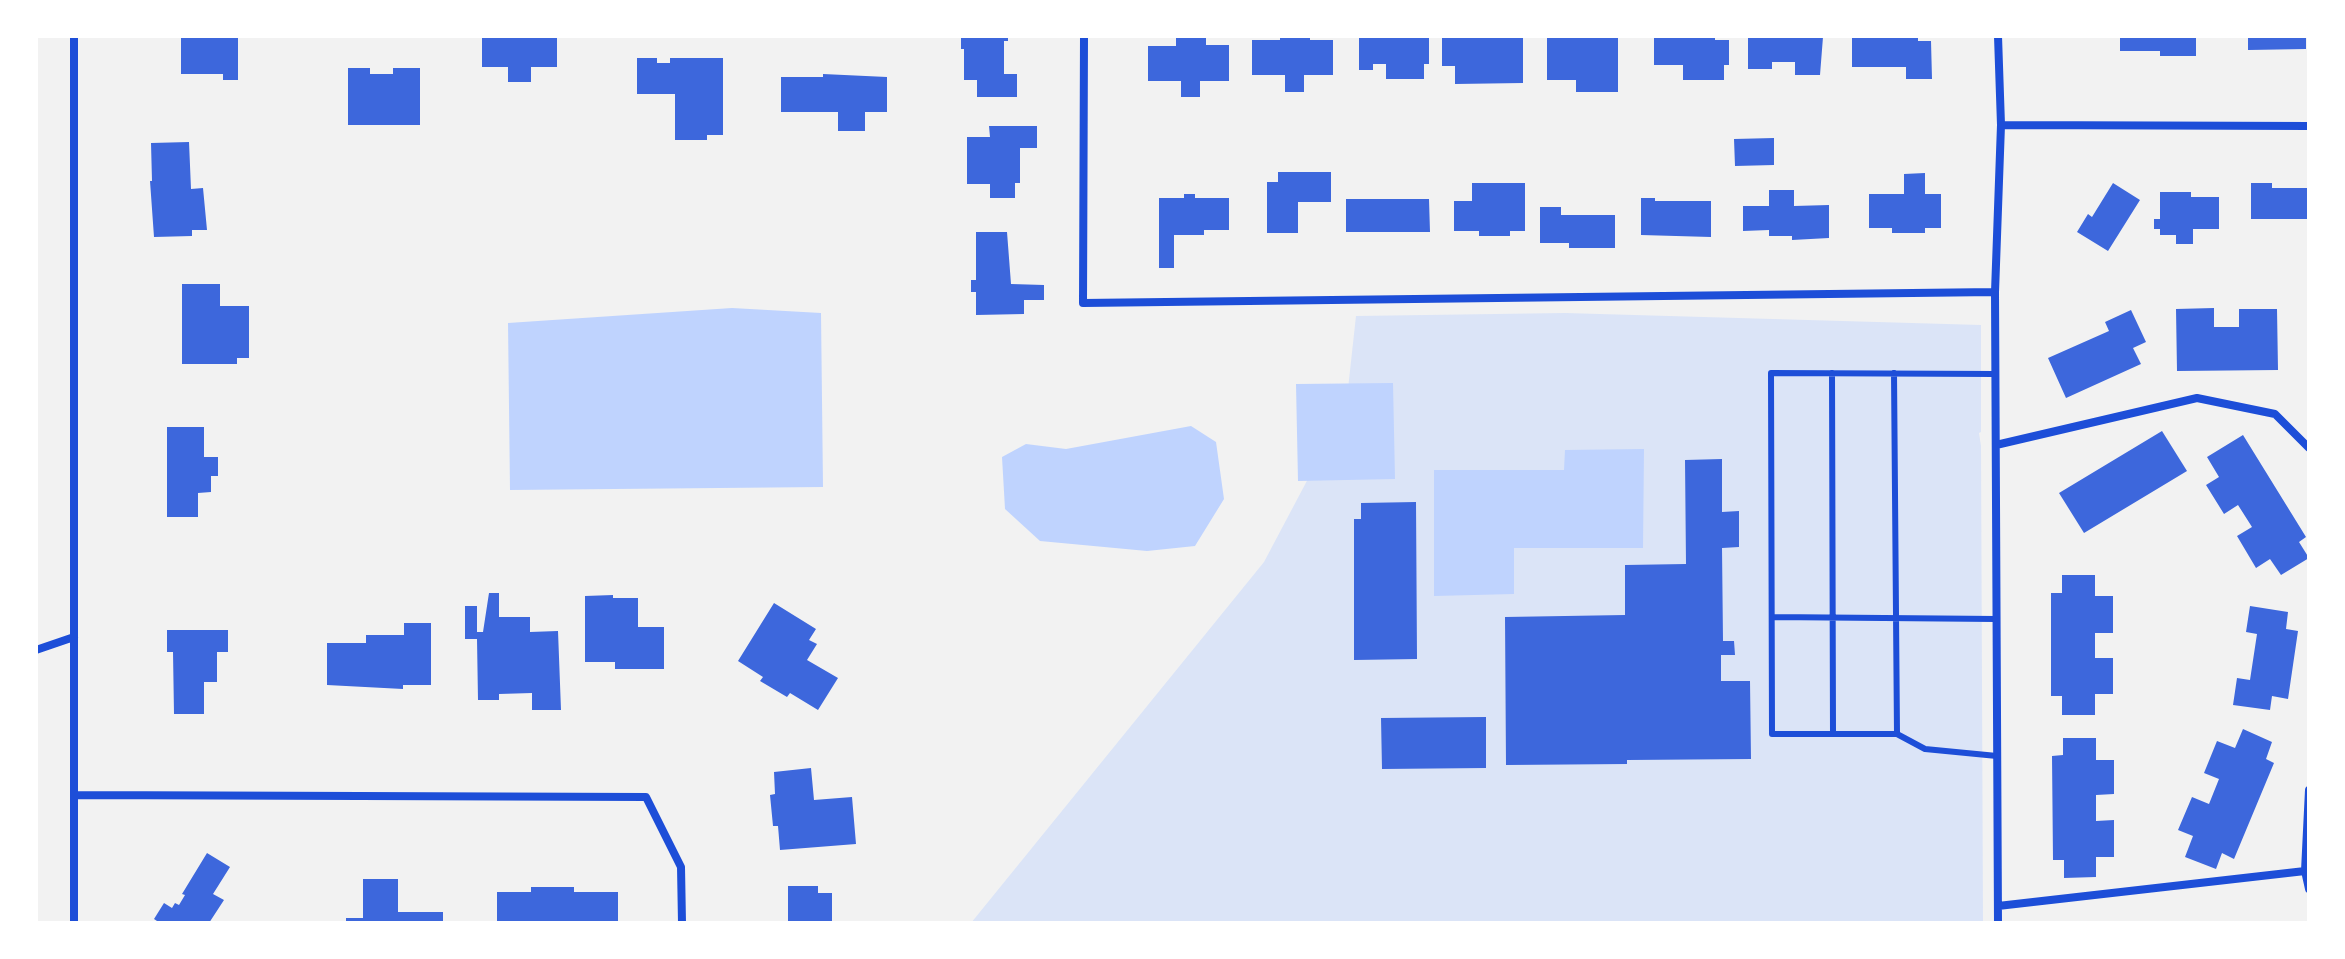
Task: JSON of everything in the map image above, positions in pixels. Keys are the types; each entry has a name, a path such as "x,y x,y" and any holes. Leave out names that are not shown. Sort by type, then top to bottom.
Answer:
{"street":[{"path":"74,36 74,923"},
{"path":"1084,36 1083,303 1995,292"},
{"path":"1998,36 2001,125 1995,292 1998,923"},
{"path":"2001,125 2309,126"},
{"path":"1996,445 2197,398 2275,414 2309,448"},
{"path":"36,650 74,637"},
{"path":"2309,790 2305,871 2309,889"},
{"path":"74,795 646,797 681,867 682,923"},
{"path":"1998,906 2305,871"}],"lane":[{"path":"1995,374 1771,373 1772,734 1897,734 1925,749 1997,756"},
{"path":"1832,373 1833,734"},
{"path":"1894,373 1897,734"},
{"path":"1772,617 1996,619"}],"shaded area":[{"path":"1565,313 1981,325 1983,923 971,923 1264,562 1346,407 1356,316"}],"water":[{"path":"732,308 821,313 823,487 510,490 508,323"},
{"path":"1393,383 1395,479 1298,481 1296,384"},
{"path":"1191,426 1216,442 1224,499 1195,546 1147,551 1040,541 1005,509 1002,457 1026,444 1066,449"},
{"path":"1644,449 1643,548 1514,548 1514,594 1434,596 1434,470 1564,470 1565,450"}],"building":[{"path":"181,36 238,37 238,80 223,80 223,74 181,74"},
{"path":"482,36 557,36 557,67 531,67 531,82 508,82 508,67 482,67"},
{"path":"961,36 1008,36 1008,41 1004,41 1004,74 1017,74 1017,97 977,97 977,80 964,80"},
{"path":"1280,36 1333,40 1333,75 1304,75 1304,92 1285,92 1285,75 1252,75 1252,40 1280,40"},
{"path":"1359,36 1429,36 1429,64 1424,64 1424,79 1386,79 1386,64 1373,64 1373,70 1359,70"},
{"path":"1442,36 1523,36 1523,83 1455,84 1455,66 1442,66"},
{"path":"1547,36 1618,36 1618,92 1576,92 1576,80 1547,80"},
{"path":"1654,36 1715,36 1715,40 1729,40 1729,65 1724,65 1724,80 1683,80 1683,65 1654,65"},
{"path":"1748,36 1823,37 1820,75 1795,75 1795,62 1772,62 1772,69 1748,69"},
{"path":"1852,36 1918,36 1918,41 1931,41 1932,79 1906,79 1906,67 1852,67"},
{"path":"2120,36 2196,36 2196,56 2160,56 2160,51 2120,51"},
{"path":"2248,36 2306,36 2306,49 2248,50"},
{"path":"1176,38 1206,38 1206,45 1229,45 1229,81 1200,81 1200,97 1181,97 1181,81 1148,81 1148,46 1176,46"},
{"path":"637,58 657,58 657,63 670,63 670,58 723,58 723,135 707,135 707,140 675,140 675,94 637,94"},
{"path":"348,68 370,68 370,74 393,74 393,68 420,68 420,125 348,125"},
{"path":"823,74 887,77 887,112 865,112 865,131 838,131 838,112 781,112 781,77 823,77"},
{"path":"989,126 1037,126 1037,148 1020,148 1020,183 1015,183 1015,198 990,198 990,184 967,184 967,137 990,137"},
{"path":"1774,138 1774,165 1735,166 1734,139"},
{"path":"189,142 191,189 203,188 207,230 192,230 192,236 154,237 151,143"},
{"path":"1278,172 1331,172 1331,202 1298,202 1298,233 1267,233 1267,182 1278,182"},
{"path":"1925,173 1925,194 1941,194 1941,228 1925,228 1925,233 1892,233 1892,228 1869,228 1869,194 1904,194 1904,174"},
{"path":"1472,183 1525,183 1525,231 1510,231 1510,236 1479,236 1479,231 1454,231 1454,201 1472,201"},
{"path":"2113,183 2140,200 2108,251 2077,232 2088,214 2092,217"},
{"path":"2251,183 2272,183 2272,188 2309,188 2309,219 2251,219"},
{"path":"1769,190 1794,190 1794,206 1829,205 1829,238 1792,240 1792,236 1769,236 1769,230 1743,231 1743,206 1769,206"},
{"path":"2160,192 2191,192 2191,197 2219,197 2219,229 2193,229 2193,244 2176,244 2176,235 2160,235 2160,229 2154,229 2154,219 2160,219"},
{"path":"1184,194 1195,194 1195,198 1229,198 1229,230 1204,230 1204,235 1174,235 1174,268 1159,268 1159,198 1184,198"},
{"path":"1641,198 1711,201 1711,237 1641,235"},
{"path":"1346,199 1429,199 1430,232 1346,232"},
{"path":"1540,207 1561,207 1561,215 1615,215 1615,248 1569,248 1569,243 1540,243"},
{"path":"976,232 1007,232 1011,284 1044,285 1044,300 1024,300 1024,314 976,315 976,292 971,292 971,280 976,280"},
{"path":"182,284 220,284 220,306 249,306 249,358 237,358 237,364 182,364"},
{"path":"2214,308 2214,327 2239,327 2239,309 2277,309 2278,370 2177,371 2176,309"},
{"path":"2131,310 2146,342 2133,348 2141,364 2066,398 2048,358 2109,331 2105,322"},
{"path":"167,427 204,427 204,457 218,457 218,476 211,476 211,492 198,493 198,517 167,517"},
{"path":"2162,431 2187,471 2084,533 2059,493"},
{"path":"2243,435 2306,537 2299,542 2309,558 2281,575 2270,559 2256,568 2237,536 2252,527 2238,505 2224,514 2206,485 2219,477 2207,457"},
{"path":"1722,459 1722,512 1739,511 1739,547 1722,548 1723,641 1734,641 1735,655 1721,655 1721,681 1750,681 1751,759 1506,765 1505,617 1625,615 1625,565 1686,564 1685,460"},
{"path":"1416,502 1417,659 1354,660 1354,519 1361,519 1361,503"},
{"path":"2062,575 2095,575 2095,596 2113,596 2113,633 2095,633 2095,658 2113,658 2113,694 2095,694 2095,715 2062,715 2062,696 2051,696 2051,593 2062,593"},
{"path":"489,593 499,593 499,617 530,617 530,632 558,631 561,710 532,710 532,693 499,694 499,700 478,700 477,639 465,639 465,606 477,606 477,632 483,632"},
{"path":"613,595 613,598 638,598 638,627 664,627 664,669 615,669 615,662 585,662 585,596"},
{"path":"774,603 816,629 809,640 817,644 807,660 838,678 818,710 790,693 787,697 760,681 763,677 738,661"},
{"path":"2250,606 2288,612 2286,629 2298,631 2288,699 2272,696 2270,710 2233,705 2237,678 2250,680 2257,634 2246,632"},
{"path":"404,623 431,623 431,685 403,685 403,689 327,685 327,643 366,643 366,635 404,635"},
{"path":"167,630 228,630 228,652 217,652 217,682 204,682 204,714 174,714 173,652 167,652"},
{"path":"1486,717 1486,768 1382,769 1381,718"},
{"path":"2243,729 2272,742 2266,759 2274,763 2234,859 2222,853 2216,869 2185,857 2193,836 2178,830 2192,797 2209,804 2219,779 2204,773 2217,741 2235,748"},
{"path":"2063,738 2096,738 2096,760 2114,760 2114,794 2096,795 2096,821 2114,820 2114,857 2096,857 2096,877 2064,878 2064,860 2053,860 2052,756 2063,755"},
{"path":"811,768 814,800 852,797 856,844 780,850 778,826 773,826 770,795 775,794 774,772"},
{"path":"207,853 230,867 213,894 224,900 209,923 160,923 154,919 164,903 172,908 175,903 179,905 185,895 182,894"},
{"path":"363,879 398,879 398,912 443,912 443,923 346,923 346,918 363,918"},
{"path":"788,886 818,886 818,893 832,893 832,923 788,923"},
{"path":"531,887 574,887 574,892 618,892 618,923 497,923 497,892 531,892"}]}
